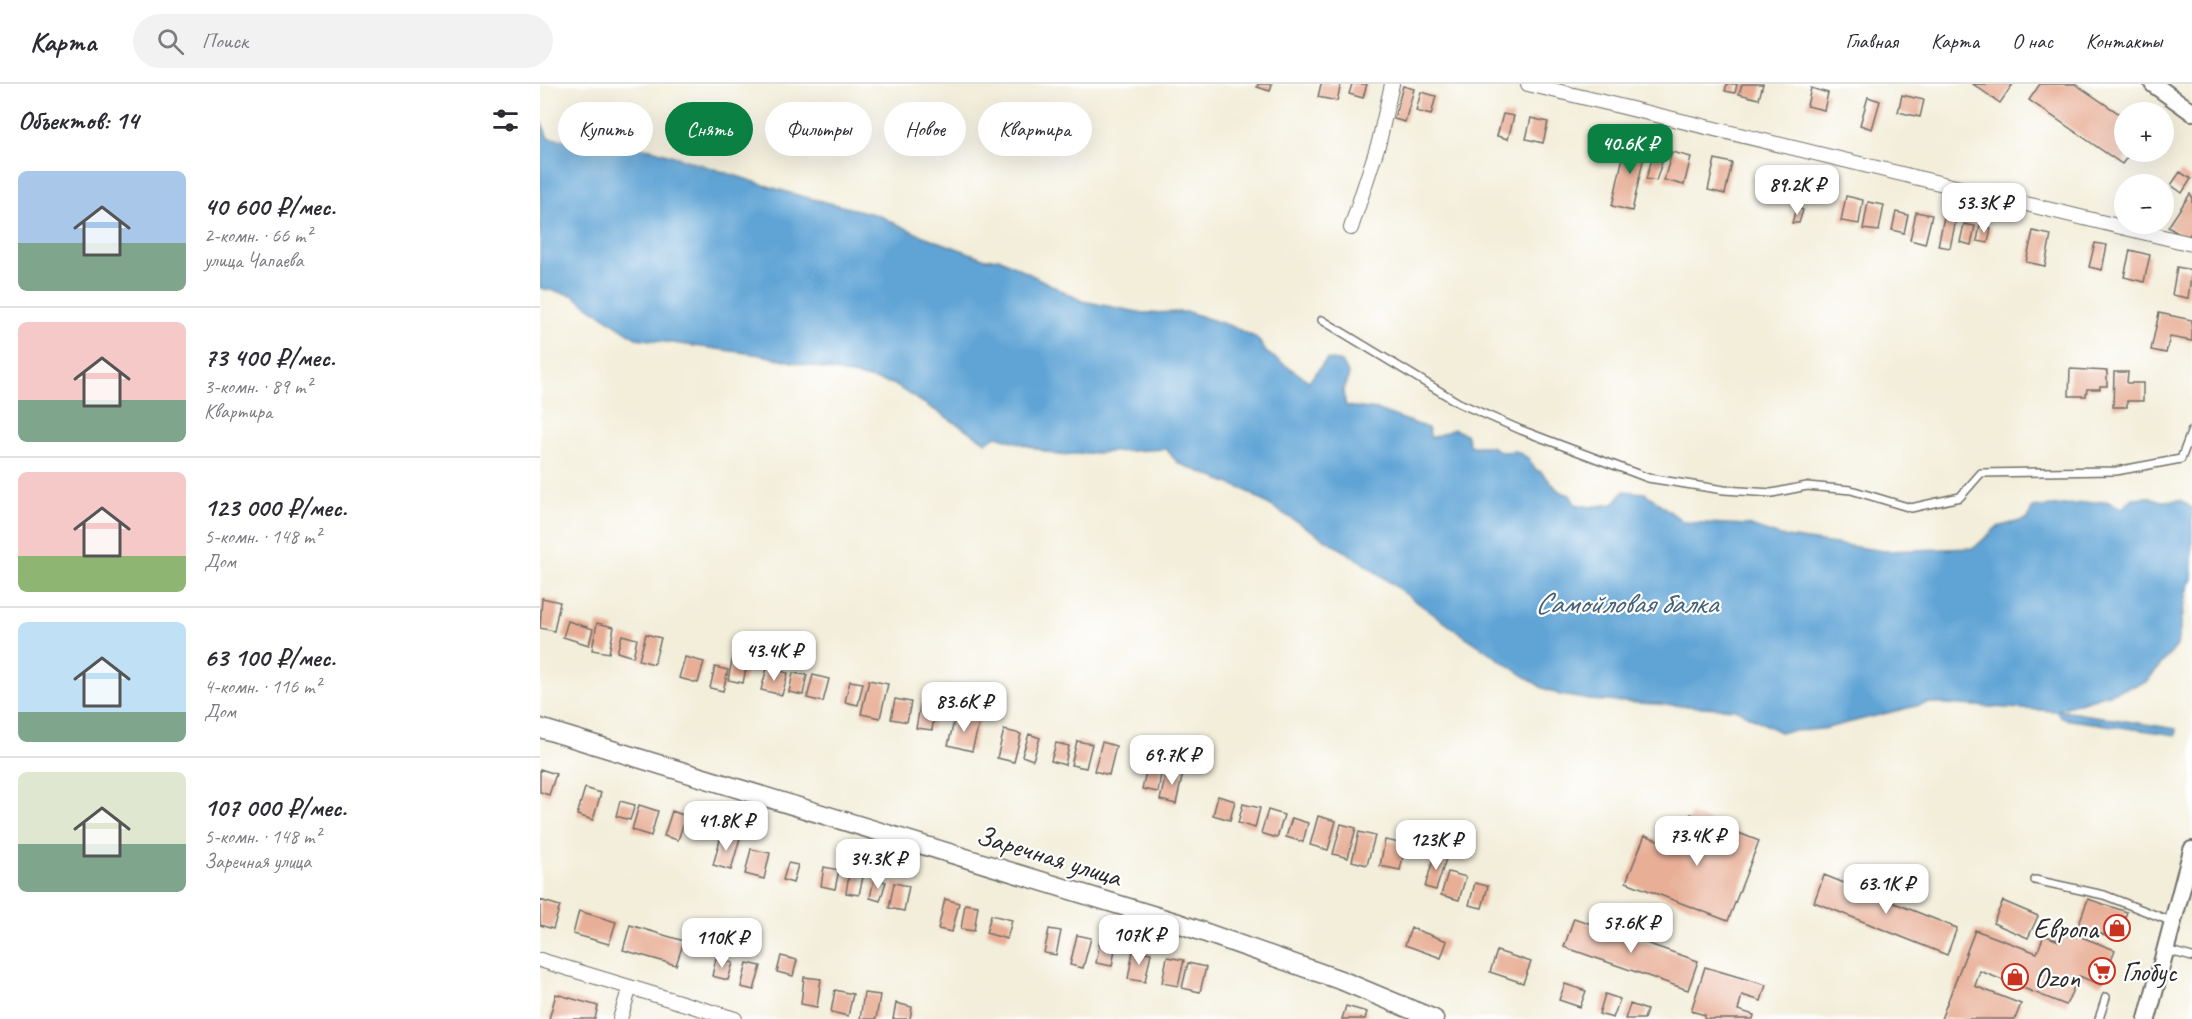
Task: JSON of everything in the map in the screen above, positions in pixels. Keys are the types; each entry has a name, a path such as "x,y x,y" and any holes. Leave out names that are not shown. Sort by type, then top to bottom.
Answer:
{"main road":[{"name":"Заречная улица","path":"540,728 1174,921 1343,981 1434,1019"}],"street":[{"path":"1351,228 1379,142 1392,84"},
{"path":"1528,84 2192,244"},
{"path":"2153,84 2192,112"},
{"path":"2147,1019 2192,850"},
{"path":"540,960 735,1019"},
{"path":"620,1019 630,987"}],"lane":[{"path":"1322,320 1460,403 1511,425 1648,478 1725,490 1772,493 1807,486 1851,490 1911,507 1960,497 1982,473 2116,471 2181,459 2192,430"},
{"path":"2035,880 2104,895 2173,922"},
{"path":"2166,950 2192,957"},
{"path":"2099,1019 2106,997"}],"water":[{"name":"Самойловая балка","path":"540,123 542,123 548,138 558,139 558,156 653,156 653,149 665,153 665,156 674,156 793,194 878,215 918,234 986,259 999,258 1082,301 1143,313 1188,312 1231,326 1257,338 1266,352 1309,381 1327,359 1342,362 1349,375 1343,392 1346,406 1378,410 1428,428 1431,438 1454,429 1466,434 1470,446 1490,446 1502,452 1516,451 1528,458 1536,470 1541,472 1559,491 1570,495 1575,504 1590,507 1613,504 1624,491 1645,493 1684,522 1747,525 1780,536 1884,551 1974,548 1997,527 2028,519 2032,508 2106,501 2122,508 2133,498 2180,500 2192,508 2192,578 2187,592 2177,646 2146,682 2057,710 2176,729 2176,735 2064,719 2055,711 1928,703 1823,729 1780,732 1735,709 1590,700 1560,695 1541,687 1454,629 1356,558 1245,490 1178,463 1166,449 1057,455 997,436 986,442 893,384 761,355 636,338 572,295 540,288"}],"building":[{"path":"1258,84 1272,84 1270,91 1257,87"},
{"path":"1321,84 1341,84 1337,101 1318,97"},
{"path":"1352,84 1367,84 1363,98 1349,94"},
{"path":"1727,84 1737,84 1735,93 1725,91"},
{"path":"1742,84 1763,84 1759,99 1739,94"},
{"path":"1973,84 2013,84 2000,103"},
{"path":"2040,84 2075,84 2114,110 2114,158 2029,100"},
{"path":"1403,86 1414,89 1405,122 1394,119"},
{"path":"1811,88 1828,93 1824,110 1807,106"},
{"path":"1421,92 1436,96 1431,115 1416,111"},
{"path":"1902,95 1924,100 1920,117 1898,112"},
{"path":"1868,97 1880,101 1872,129 1860,125"},
{"path":"1503,114 1514,116 1508,139 1497,136"},
{"path":"1531,118 1548,122 1543,143 1526,139"},
{"path":"1627,139 1647,143 1632,211 1612,206"},
{"path":"1656,146 1666,150 1656,181 1646,179"},
{"path":"1672,152 1691,157 1684,185 1664,180"},
{"path":"1715,159 1732,163 1725,194 1708,190"},
{"path":"2180,172 2191,179 2182,193 2174,187 2174,181"},
{"path":"1771,175 1780,178 1776,200 1767,198"},
{"path":"1786,177 1797,179 1793,199 1783,197"},
{"path":"2190,194 2192,196 2192,231 2187,239 2174,231 2174,218"},
{"path":"1846,196 1863,200 1859,224 1841,221"},
{"path":"1868,202 1884,205 1879,231 1863,229"},
{"path":"1796,208 1803,210 1799,223 1792,223"},
{"path":"1896,212 1908,215 1904,233 1892,230"},
{"path":"1916,212 1932,215 1925,244 1910,240"},
{"path":"1944,217 1956,220 1950,248 1938,246"},
{"path":"1964,224 1975,226 1971,245 1960,242"},
{"path":"1980,225 1991,228 1988,243 1977,241"},
{"path":"2033,231 2051,235 2045,266 2026,262"},
{"path":"2095,243 2107,245 2102,270 2089,267"},
{"path":"2130,250 2150,255 2144,282 2124,277"},
{"path":"2177,267 2192,270 2188,298 2172,295"},
{"path":"2159,313 2192,320 2192,341 2170,337 2166,353 2151,350"},
{"path":"2070,369 2107,371 2107,386 2100,386 2100,389 2087,389 2086,396 2069,396"},
{"path":"2114,372 2128,372 2127,383 2143,383 2143,401 2127,401 2127,407 2113,407"},
{"path":"542,598 560,602 554,631 540,628"},
{"path":"568,621 593,629 589,645 563,637"},
{"path":"597,623 614,627 609,653 592,650"},
{"path":"646,634 661,638 654,664 639,660"},
{"path":"622,635 637,639 633,657 617,652"},
{"path":"734,651 749,654 743,683 728,680"},
{"path":"685,657 704,662 698,683 679,678"},
{"path":"715,667 728,670 723,691 710,688"},
{"path":"767,668 788,673 782,695 761,690"},
{"path":"793,673 807,675 803,695 789,692"},
{"path":"813,675 829,679 823,702 807,698"},
{"path":"869,680 888,684 880,718 861,714"},
{"path":"850,681 863,683 858,705 845,702"},
{"path":"895,699 911,702 907,722 891,719"},
{"path":"921,700 936,702 932,730 916,728"},
{"path":"956,714 980,720 972,751 948,745"},
{"path":"1004,730 1021,734 1014,762 997,758"},
{"path":"1029,734 1040,738 1033,760 1022,756"},
{"path":"1077,741 1092,744 1086,768 1071,765"},
{"path":"1102,742 1116,746 1109,775 1094,771"},
{"path":"1056,743 1069,746 1065,765 1051,761"},
{"path":"1149,759 1163,762 1158,792 1142,789"},
{"path":"540,769 556,774 549,795 540,792"},
{"path":"1167,769 1183,773 1176,804 1160,800"},
{"path":"585,788 601,793 593,820 577,815"},
{"path":"1218,796 1235,801 1230,820 1213,815"},
{"path":"620,801 635,805 630,820 616,816"},
{"path":"1243,804 1260,808 1255,828 1238,823"},
{"path":"639,805 658,811 651,836 632,830"},
{"path":"1268,810 1284,815 1277,838 1261,833"},
{"path":"672,811 686,816 678,840 664,836"},
{"path":"1691,814 1759,841 1728,921 1626,882 1645,835 1677,848"},
{"path":"1318,816 1336,821 1328,850 1310,845"},
{"path":"1292,818 1308,823 1303,842 1286,837"},
{"path":"1341,824 1356,828 1348,858 1333,854"},
{"path":"1359,832 1375,836 1367,865 1352,861"},
{"path":"722,833 740,838 731,870 713,865"},
{"path":"1385,840 1406,844 1400,870 1380,866"},
{"path":"751,849 770,853 764,879 745,874"},
{"path":"1435,853 1447,856 1436,890 1425,887"},
{"path":"788,863 798,865 793,883 783,880"},
{"path":"824,867 839,870 835,889 821,886"},
{"path":"1448,872 1466,877 1459,900 1441,895"},
{"path":"849,874 863,877 859,895 846,893"},
{"path":"1824,875 1957,928 1947,955 1814,902"},
{"path":"874,879 886,882 880,901 870,898"},
{"path":"894,883 909,886 904,911 889,908"},
{"path":"1475,883 1488,886 1482,908 1469,905"},
{"path":"945,899 959,903 952,932 938,929"},
{"path":"2088,899 2127,912 2117,939 2078,926"},
{"path":"540,900 560,906 553,929 540,925"},
{"path":"2003,901 2038,916 2028,938 1993,923"},
{"path":"965,904 978,906 974,931 961,929"},
{"path":"579,911 616,922 609,944 573,934"},
{"path":"991,915 1012,920 1007,939 986,933"},
{"path":"1574,918 1698,961 1688,990 1564,947"},
{"path":"630,925 684,941 676,965 623,950"},
{"path":"1411,928 1447,941 1441,958 1405,945"},
{"path":"1049,929 1061,931 1056,955 1044,953"},
{"path":"1975,930 2037,953 2044,935 2061,942 2066,931 2115,950 2101,985 2079,976 2066,1005 1980,971 1975,986 2021,1004 2015,1019 1941,1019"},
{"path":"1077,935 1091,938 1083,968 1070,965"},
{"path":"1100,941 1116,944 1112,966 1096,963"},
{"path":"1133,950 1151,953 1145,982 1128,979"},
{"path":"1497,951 1531,962 1523,983 1490,972"},
{"path":"781,956 797,960 793,976 777,972"},
{"path":"1167,957 1184,960 1178,986 1162,983"},
{"path":"716,958 733,963 728,980 712,976"},
{"path":"747,963 761,966 754,990 741,987"},
{"path":"1188,963 1206,967 1200,992 1182,988"},
{"path":"1705,967 1766,985 1761,1001 1742,995 1738,1010 1754,1015 1753,1019 1704,1019 1705,1015 1691,1011"},
{"path":"804,977 821,979 817,1007 801,1004"},
{"path":"1565,984 1586,991 1580,1007 1559,1000"},
{"path":"835,990 853,994 848,1016 831,1012"},
{"path":"864,993 880,995 876,1019 860,1019"},
{"path":"556,994 598,1006 595,1019 549,1019"},
{"path":"1605,994 1620,999 1613,1018 1599,1014"},
{"path":"896,1003 912,1007 910,1019 893,1019"},
{"path":"1630,1004 1647,1010 1644,1019 1625,1019"},
{"path":"1346,1006 1367,1012 1365,1019 1342,1019"}],"place":[{"name":"Европа","path":"2117,928"},
{"name":"Глобус","path":"2102,971"},
{"name":"Ozon","path":"2015,977"}]}
